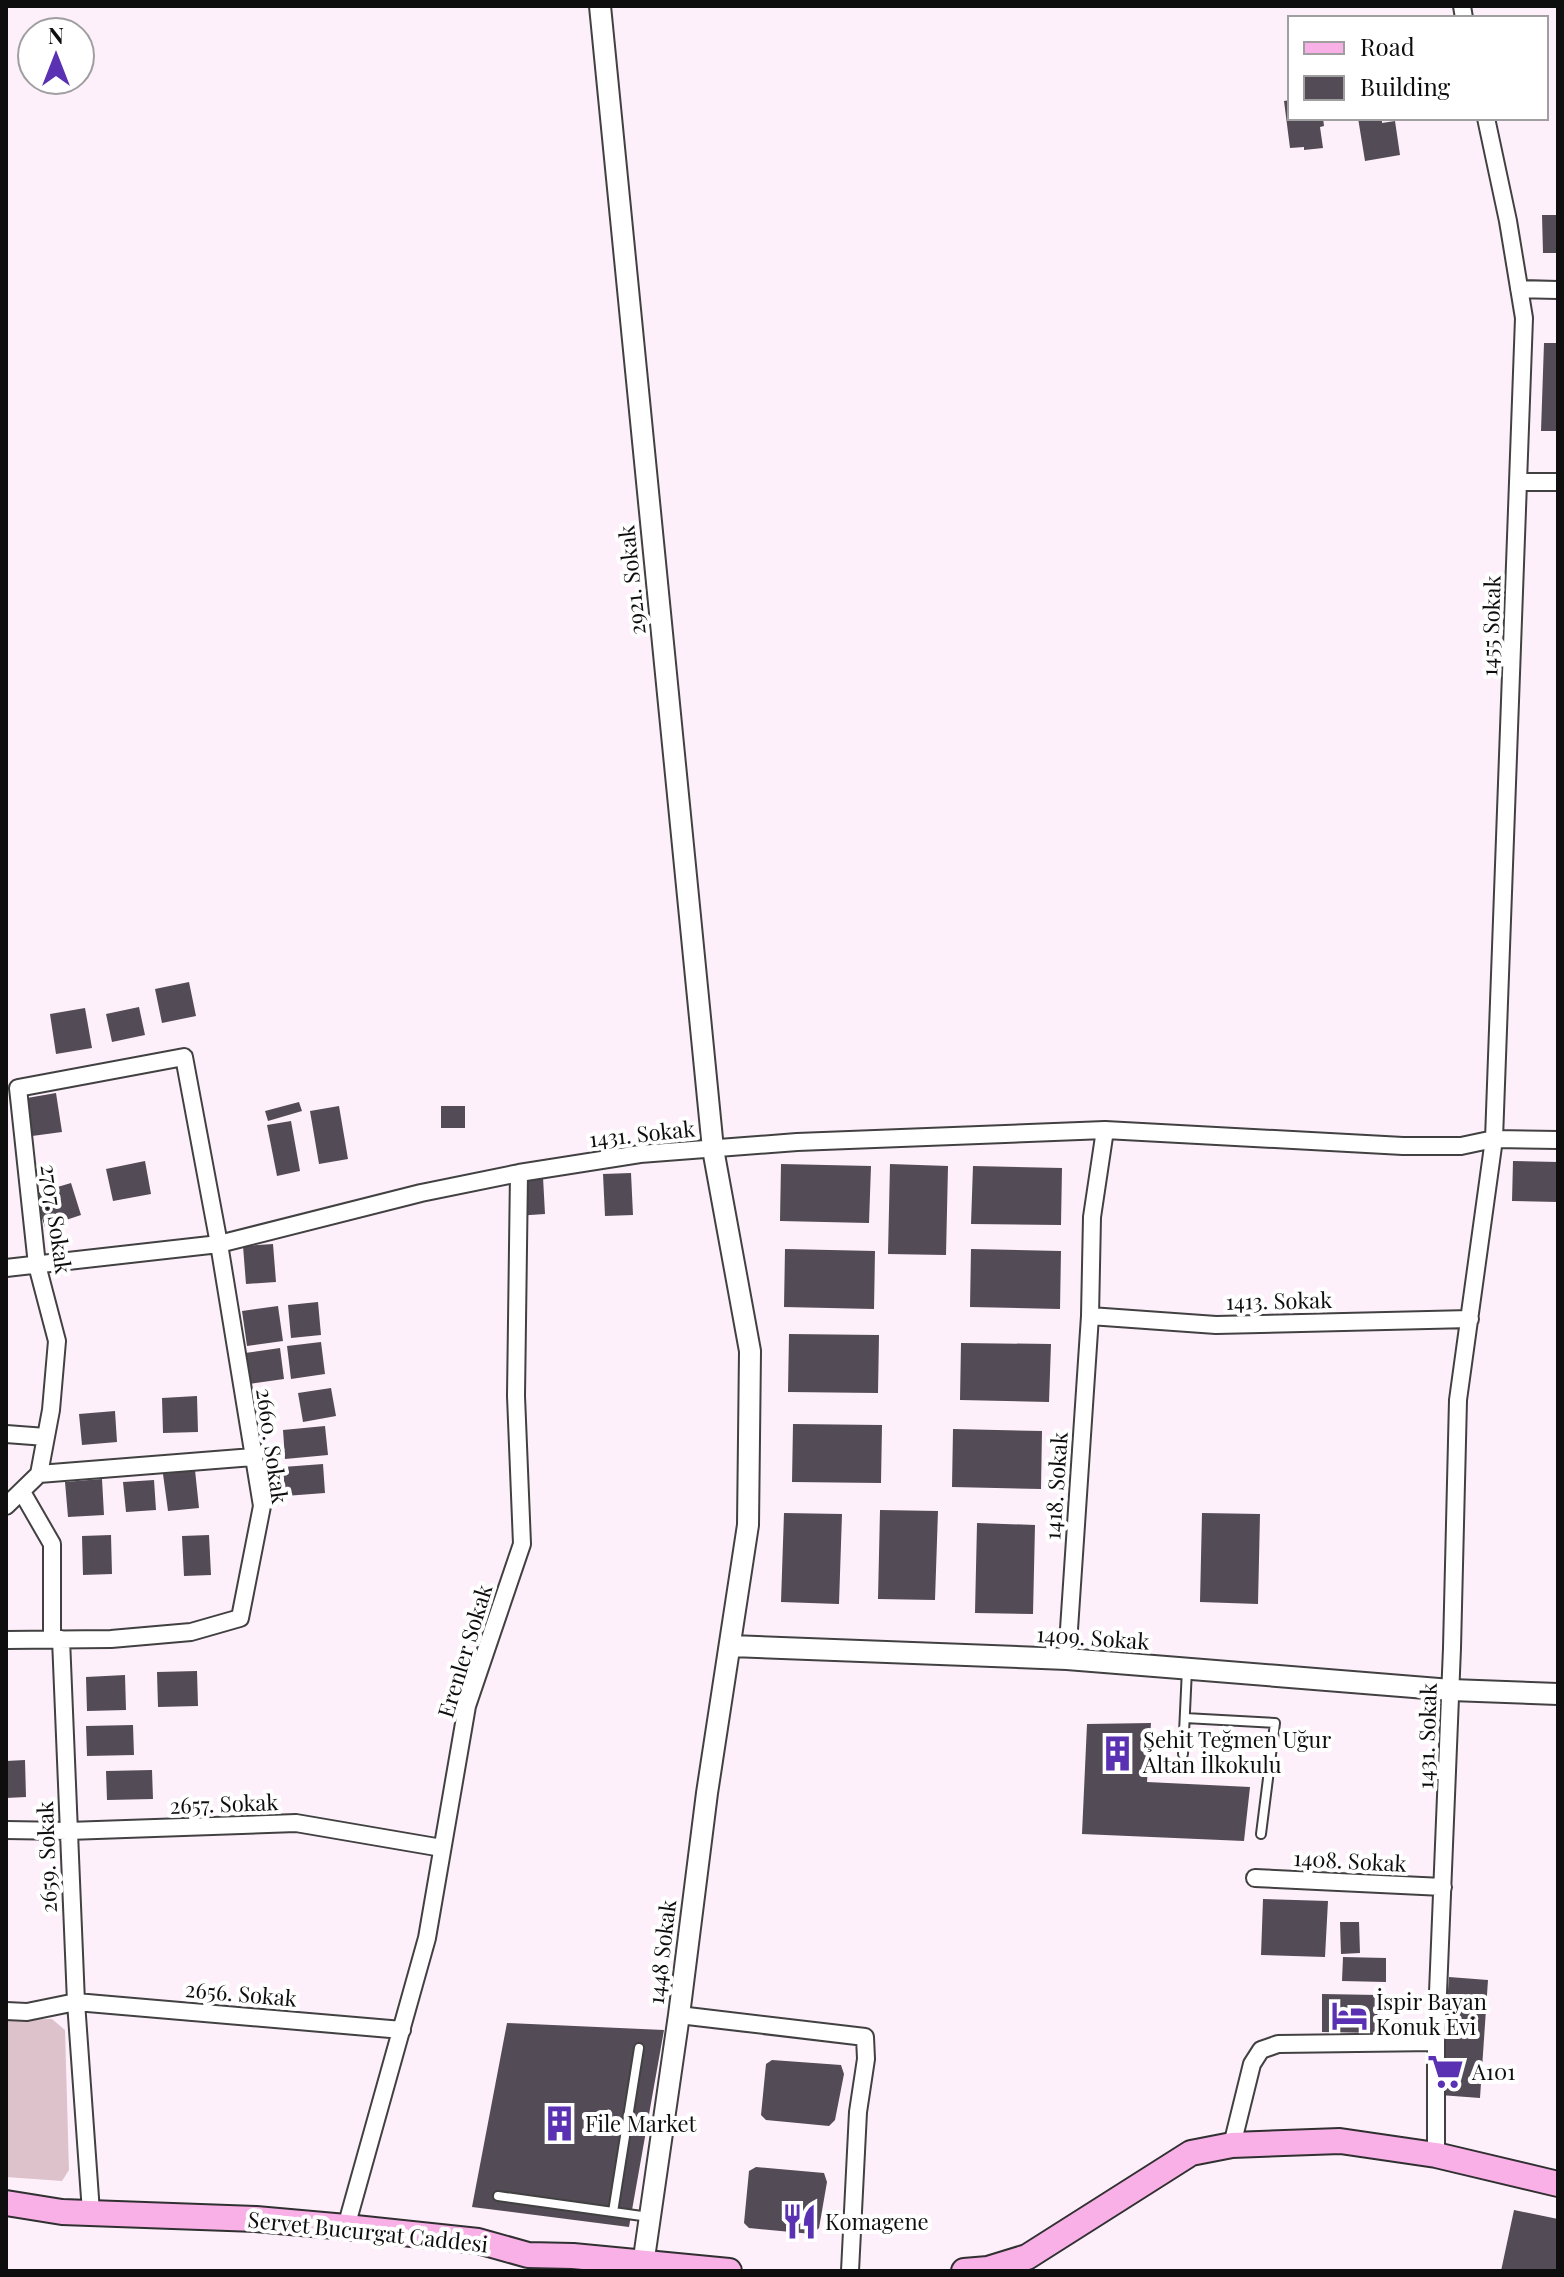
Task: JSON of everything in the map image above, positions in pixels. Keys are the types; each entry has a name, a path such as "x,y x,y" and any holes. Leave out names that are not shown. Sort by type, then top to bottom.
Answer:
{"main road":[{"path":"964,2271 1024,2264 1191,2153 1232,2145 1340,2141 1436,2155 1558,2184"},
{"name":"Servet Bucurgat Caddesi","path":"6,2203 62,2212 256,2219 478,2241 533,2263 573,2256 729,2271"}],"street":[{"name":"2921. Sokak","path":"600,6 713,1149 750,1351 748,1525 731,1646"},
{"name":"1455 Sokak","path":"1470,1319 1494,1139 1524,318 1486,120"},
{"path":"1519,289 1558,290"},
{"path":"1518,482 1558,482"},
{"name":"2660. Sokak","path":"57,1639 111,1639 191,1632 240,1618 262,1506 219,1244 184,1057"},
{"name":"2707. Sokak","path":"39,1474 51,1410 57,1341 37,1265 18,1088 184,1057"},
{"name":"1431. Sokak","path":"6,1268 219,1244 421,1193 519,1173 640,1154 797,1142 1105,1130 1403,1146 1461,1146 1494,1139 1558,1140"},
{"path":"1090,1316 1092,1217 1105,1130"},
{"name":"Erenler Sokak","path":"346,2227 427,1938 467,1706 522,1544 516,1396 519,1173"},
{"name":"1413. Sokak","path":"1090,1316 1216,1325 1470,1319"},
{"name":"1418. Sokak","path":"1067,1659 1090,1316"},
{"name":"1431. Sokak","path":"1436,2155 1436,2042 1451,1690 1458,1400 1470,1319"},
{"path":"6,1434 46,1437"},
{"path":"6,1506 39,1474 253,1457"},
{"name":"2659. Sokak","path":"22,1492 52,1544 76,2002 91,2212"},
{"path":"6,1640 57,1639"},
{"name":"1409. Sokak","path":"731,1646 1067,1659 1451,1690"},
{"name":"1448 Sokak","path":"643,2265 707,1793 731,1646"},
{"path":"1451,1690 1558,1694"},
{"name":"2657. Sokak","path":"6,1830 68,1831 296,1823 442,1848"},
{"name":"1408. Sokak","path":"1255,1878 1443,1887"},
{"path":"6,2011 27,2012 76,2002"},
{"name":"2656. Sokak","path":"76,2002 402,2030"},
{"path":"679,2015 865,2037 866,2059 858,2112 850,2271"},
{"path":"1232,2145 1252,2064 1261,2050 1278,2044 1436,2042"}],"lane":[{"path":"1183,1754 1187,1669"},
{"path":"1185,1718 1275,1723 1261,1834"},
{"path":"613,2212 639,2048"},
{"path":"498,2196 650,2217"}],"shaded area":[{"path":"52,2019 65,2030 69,2170 62,2181 6,2177 6,2020"}],"building":[{"path":"1288,100 1288,120 1323,120 1324,126 1320,127 1323,148 1290,148 1284,101"},
{"path":"1358,120 1395,121 1400,155 1365,161"},
{"path":"1542,215 1558,215 1558,253 1543,253"},
{"path":"1544,343 1558,343 1558,431 1541,431"},
{"path":"189,982 196,1016 162,1023 155,989"},
{"path":"139,1007 145,1035 112,1042 106,1014"},
{"path":"85,1008 92,1048 56,1054 50,1014"},
{"path":"56,1093 62,1132 32,1136 27,1098"},
{"path":"299,1102 302,1111 268,1121 265,1111"},
{"path":"339,1106 348,1159 319,1164 310,1111"},
{"path":"441,1106 465,1106 465,1128 441,1128"},
{"path":"291,1121 300,1171 277,1176 267,1125"},
{"path":"145,1161 151,1194 113,1201 106,1169"},
{"path":"1513,1161 1558,1162 1558,1202 1512,1201"},
{"path":"781,1164 871,1166 869,1223 780,1221"},
{"path":"890,1164 948,1166 946,1255 888,1254"},
{"path":"973,1166 1062,1168 1061,1225 971,1224"},
{"path":"631,1173 633,1215 605,1216 603,1174"},
{"path":"543,1177 545,1214 515,1216 512,1178"},
{"path":"71,1183 81,1215 45,1227 34,1194"},
{"path":"273,1244 276,1282 246,1284 243,1246"},
{"path":"785,1249 875,1251 874,1309 784,1307"},
{"path":"971,1249 1061,1251 1060,1309 970,1307"},
{"path":"318,1302 321,1335 291,1338 288,1305"},
{"path":"278,1306 283,1341 247,1346 242,1311"},
{"path":"789,1334 879,1335 878,1393 788,1392"},
{"path":"321,1342 325,1374 291,1379 287,1346"},
{"path":"961,1343 1051,1344 1049,1402 960,1400"},
{"path":"280,1348 284,1379 249,1384 245,1353"},
{"path":"331,1388 336,1416 303,1422 298,1393"},
{"path":"197,1396 198,1432 163,1433 162,1398"},
{"path":"115,1411 117,1442 82,1445 79,1414"},
{"path":"793,1424 882,1425 881,1483 792,1482"},
{"path":"325,1426 328,1455 285,1459 283,1430"},
{"path":"953,1429 1042,1431 1041,1489 952,1487"},
{"path":"323,1464 325,1493 285,1496 283,1467"},
{"path":"195,1470 199,1508 168,1511 163,1474"},
{"path":"102,1479 104,1515 68,1517 65,1482"},
{"path":"154,1480 156,1510 126,1512 123,1482"},
{"path":"880,1510 938,1511 935,1600 878,1599"},
{"path":"784,1513 842,1514 839,1604 781,1602"},
{"path":"1202,1513 1260,1514 1258,1604 1200,1602"},
{"path":"977,1523 1035,1525 1033,1614 975,1613"},
{"path":"111,1535 112,1574 83,1575 82,1536"},
{"path":"209,1535 211,1575 184,1576 182,1536"},
{"path":"197,1671 198,1706 158,1707 157,1672"},
{"path":"125,1675 126,1710 87,1711 86,1677"},
{"name":"Şehit Teğmen Uğur Altan İlkokulu","path":"1151,1723 1147,1782 1250,1787 1244,1841 1082,1834 1087,1724"},
{"path":"133,1725 134,1755 87,1756 86,1726"},
{"path":"25,1760 26,1797 6,1798 6,1761"},
{"path":"152,1770 153,1799 107,1800 106,1771"},
{"path":"1263,1899 1328,1901 1325,1957 1261,1955"},
{"path":"1340,1922 1359,1922 1360,1953 1341,1954"},
{"path":"1343,1957 1386,1958 1386,1982 1342,1981"},
{"path":"1449,1977 1488,1980 1480,2098 1440,2095"},
{"path":"1322,1994 1378,1995 1377,2033 1322,2032"},
{"name":"File Market","path":"507,2023 664,2030 629,2227 472,2207"},
{"path":"772,2060 841,2065 844,2074 835,2120 829,2126 766,2120 761,2115 766,2064"},
{"path":"756,2167 824,2173 827,2182 819,2228 812,2234 749,2228 744,2223 749,2171"},
{"path":"1514,2210 1558,2219 1558,2271 1501,2271"}],"place":[{"name":"Şehit Teğmen Uğur Altan İlkokulu","path":"1117,1753"},
{"name":"İspir Bayan Konuk Evi","path":"1350,2015"},
{"name":"A101","path":"1446,2072"},
{"name":"File Market","path":"559,2124"},
{"name":"Komagene","path":"799,2222"}]}
